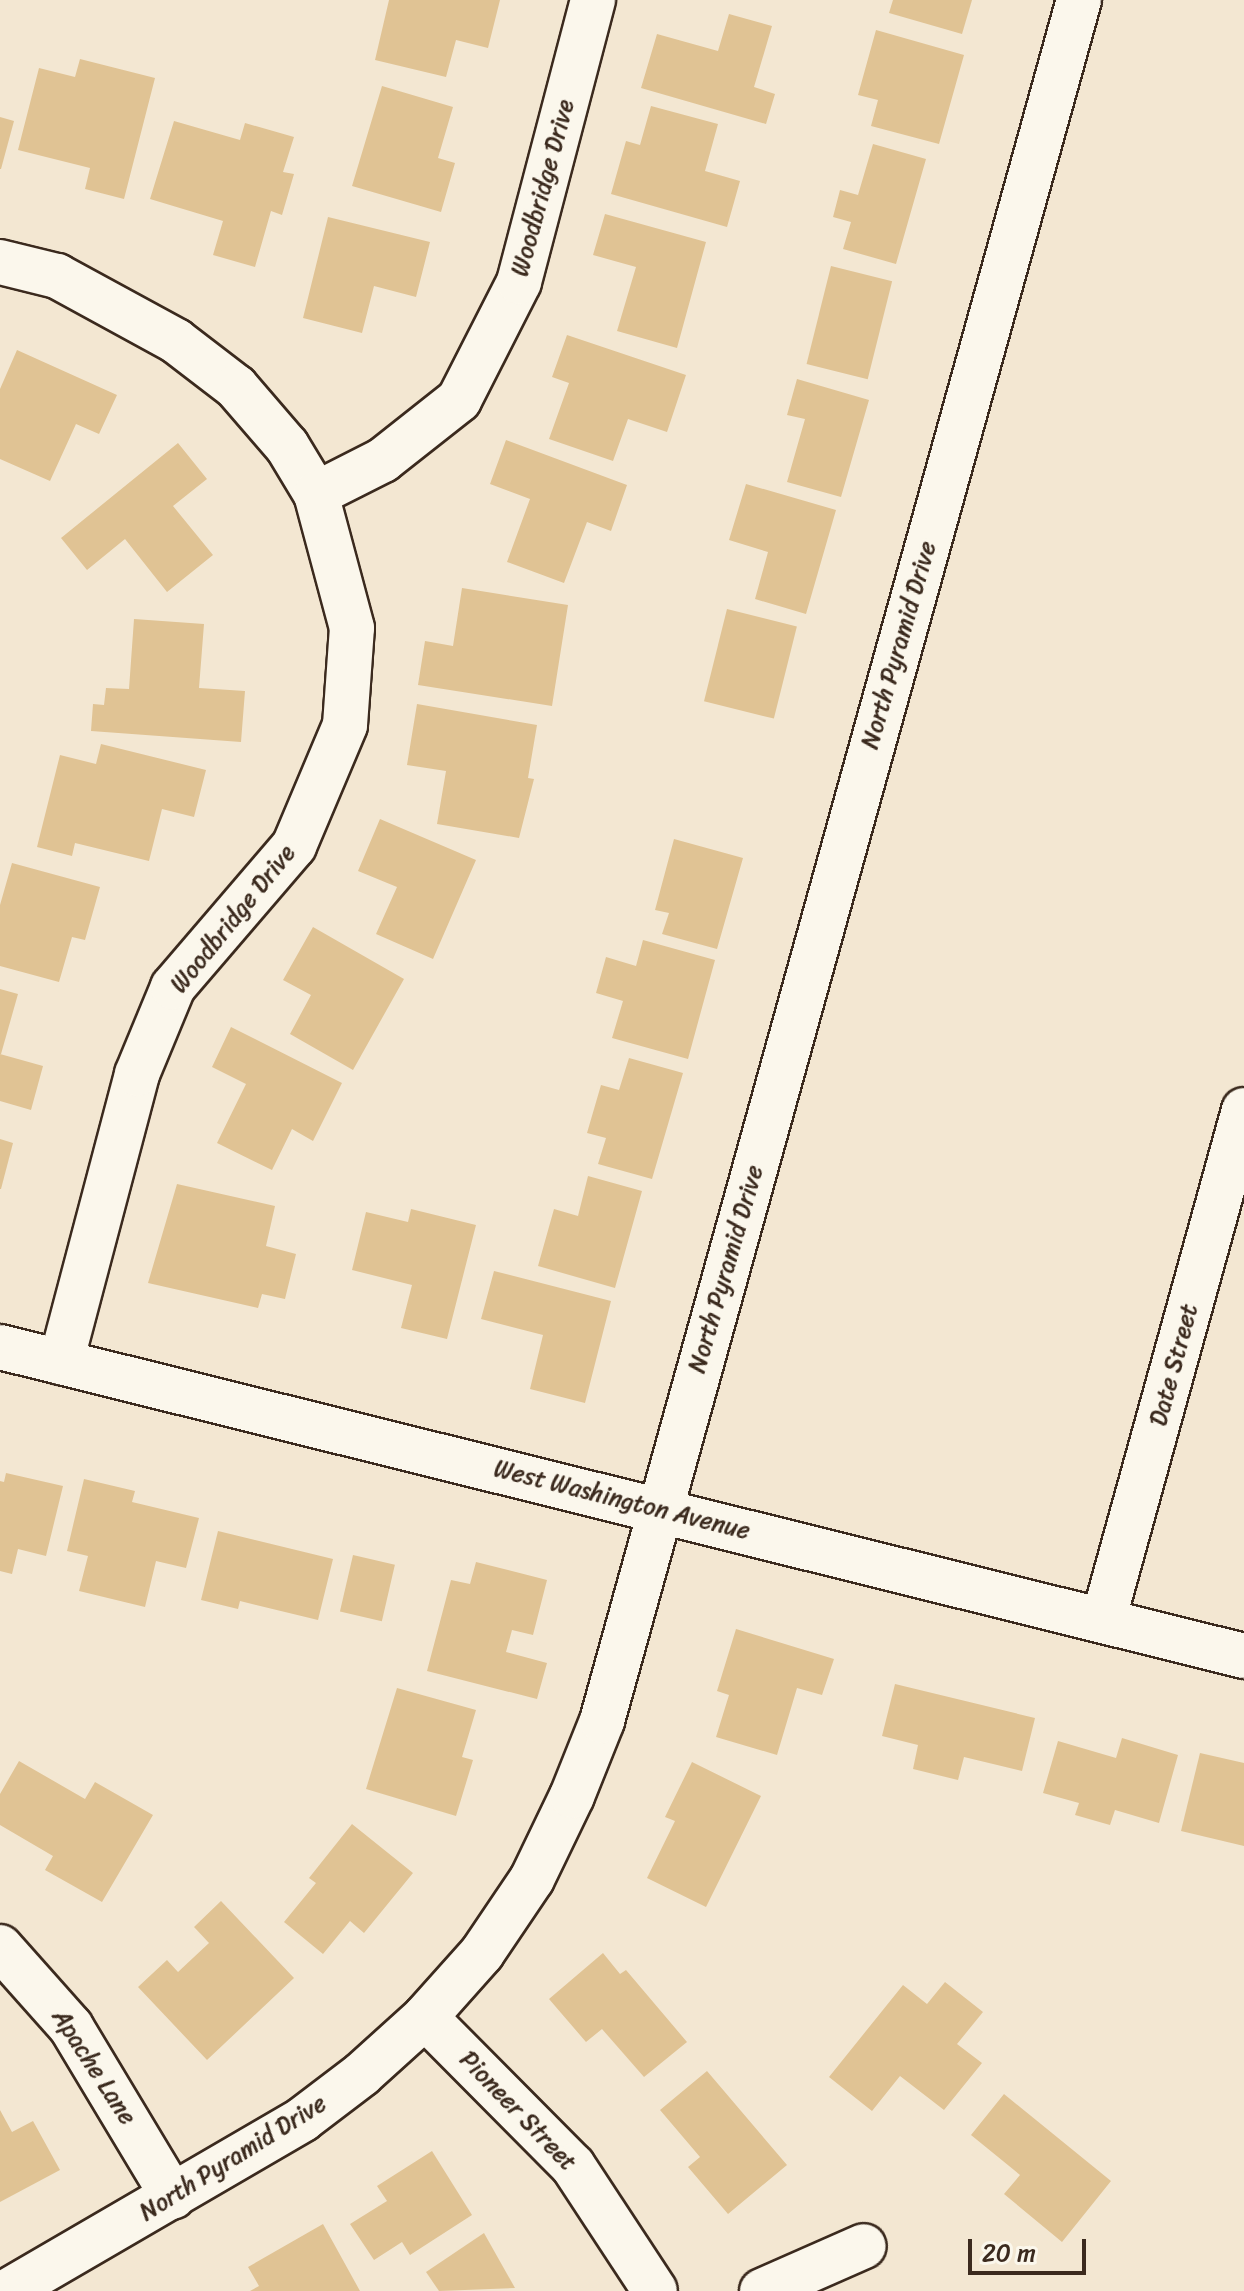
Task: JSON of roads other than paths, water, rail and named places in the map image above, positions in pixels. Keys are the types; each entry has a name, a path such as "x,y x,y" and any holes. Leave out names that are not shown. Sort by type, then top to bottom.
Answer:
{"street":[{"name":"Woodbridge Drive","path":"61,1362 137,1074 173,987 294,846 345,725 352,628 316,494 383,460 459,400 519,282 593,0"},
{"name":"North Pyramid Drive","path":"8,2291 303,2119 425,2017 482,1953 532,1879 572,1796 602,1721 1079,0"},
{"path":"0,262 57,276 176,341 236,387 287,446 316,494"},
{"name":"Date Street","path":"1103,1621 1244,1110"},
{"name":"West Washington Avenue","path":"0,1347 659,1508 1244,1656"},
{"name":"Apache Lane","path":"0,1947 71,2027 173,2197"},
{"name":"Pioneer Street","path":"425,2017 573,2166 655,2291"},
{"path":"762,2291 864,2246"}]}
